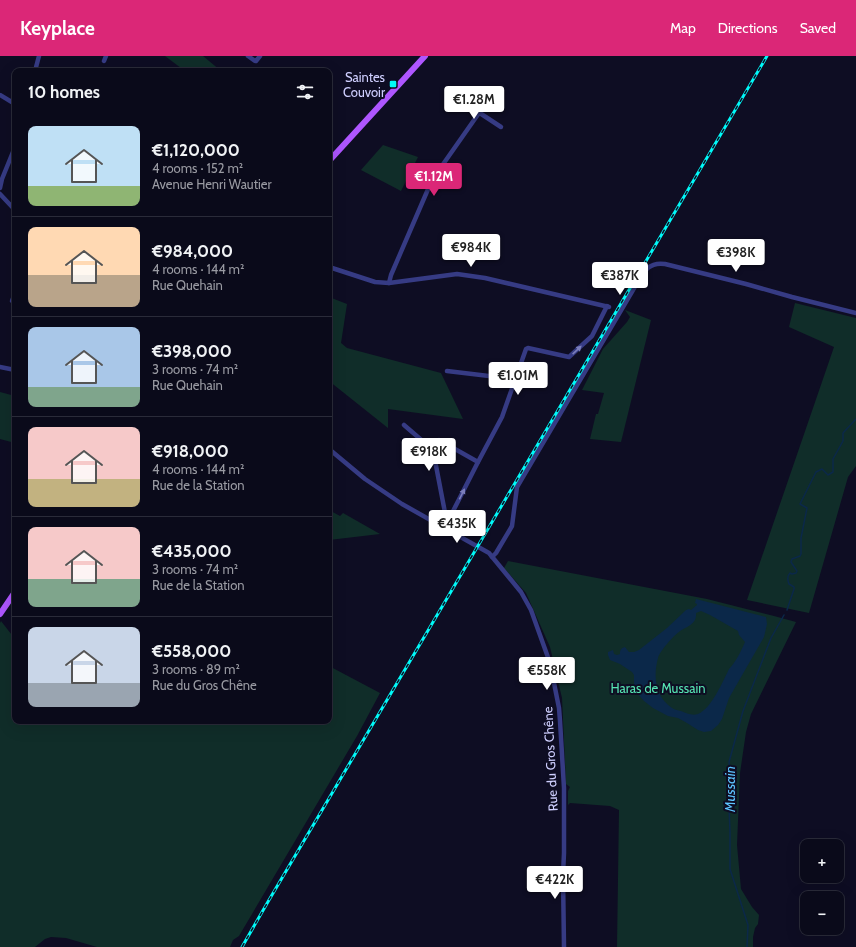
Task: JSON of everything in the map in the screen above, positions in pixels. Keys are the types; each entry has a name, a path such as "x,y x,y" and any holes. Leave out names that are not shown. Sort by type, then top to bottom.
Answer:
{"main road":[{"path":"332,158 425,56"},
{"path":"0,614 12,596"}],"street":[{"path":"36,68 39,56"},
{"path":"248,56 255,61 260,56"},
{"path":"0,95 12,102"},
{"path":"457,98 501,127"},
{"path":"389,283 391,275 432,180 479,113"},
{"path":"0,188 12,154"},
{"path":"0,194 12,207"},
{"path":"492,557 512,526 518,487 621,310 645,270 650,266 659,263 856,313"},
{"path":"332,268 375,282 389,283 457,274 485,278 609,307 592,336 569,358 528,348 526,349 502,417 444,528"},
{"path":"0,367 12,369"},
{"path":"446,371 515,379"},
{"path":"404,425 433,450 447,523"},
{"path":"435,444 439,440 478,462"},
{"name":"Rue du Gros Chêne","path":"332,452 365,479 402,504 489,553 521,592 531,610 550,663 558,702 560,721 564,788 564,947"}],"green space":[{"path":"165,56 203,56 217,68 181,68"},
{"path":"383,145 418,157 401,191 361,170"},
{"path":"332,298 347,304 341,343 347,348 441,373 463,419 388,409 388,428 332,383"},
{"path":"795,303 856,318 856,466 848,477 809,613 747,600 834,347 789,327"},
{"path":"625,310 651,320 621,442 590,439 596,414 598,414 604,393 582,390 603,349 630,317"},
{"path":"0,392 12,395 12,442 0,439"},
{"path":"332,512 340,516 343,513 380,534 332,540"},
{"name":"Haras de Mussain","path":"508,561 707,599 796,622 751,714 746,732 740,773 737,845 741,889 752,907 759,915 758,924 755,928 753,937 753,947 617,947 619,810 610,806 570,803 568,805 568,791 570,787 566,784 562,698 550,647 526,593 504,568"},
{"path":"1,621 12,635 12,724 332,724 332,668 380,693 357,736 239,936 233,940 230,947 97,947 66,938 51,937 45,939 35,947 0,947"}],"water":[{"path":"696,599 766,617 767,624 764,637 729,698 722,719 711,731 704,732 678,718 668,716 644,701 636,692 634,687 634,675 632,672 620,664 610,660 608,655 608,652 613,650 614,654 620,654 621,649 625,647 629,652 639,650 667,628 686,610 691,610 697,605 695,603","holes":["701,611 738,631 739,635 745,642 720,687 703,711 696,715 673,709 662,698 657,686 656,665 659,655 676,634 693,623 696,613"]}],"waterway":[{"name":"Mussain","path":"787,610 794,589 794,587 789,584 788,576 790,573 796,573 797,571 791,562 792,559 800,556 801,554 801,538 807,508 800,504 816,472 822,469 828,475 833,472 833,459 843,441 843,433 856,419"},
{"name":"Mussain","path":"747,947 748,925 730,869 729,807 731,778 729,762 743,711 771,638 784,615"}],"railway":[{"path":"242,947 767,56"}],"place":[{"name":"Saintes Couvoir","path":"393,84"}]}
